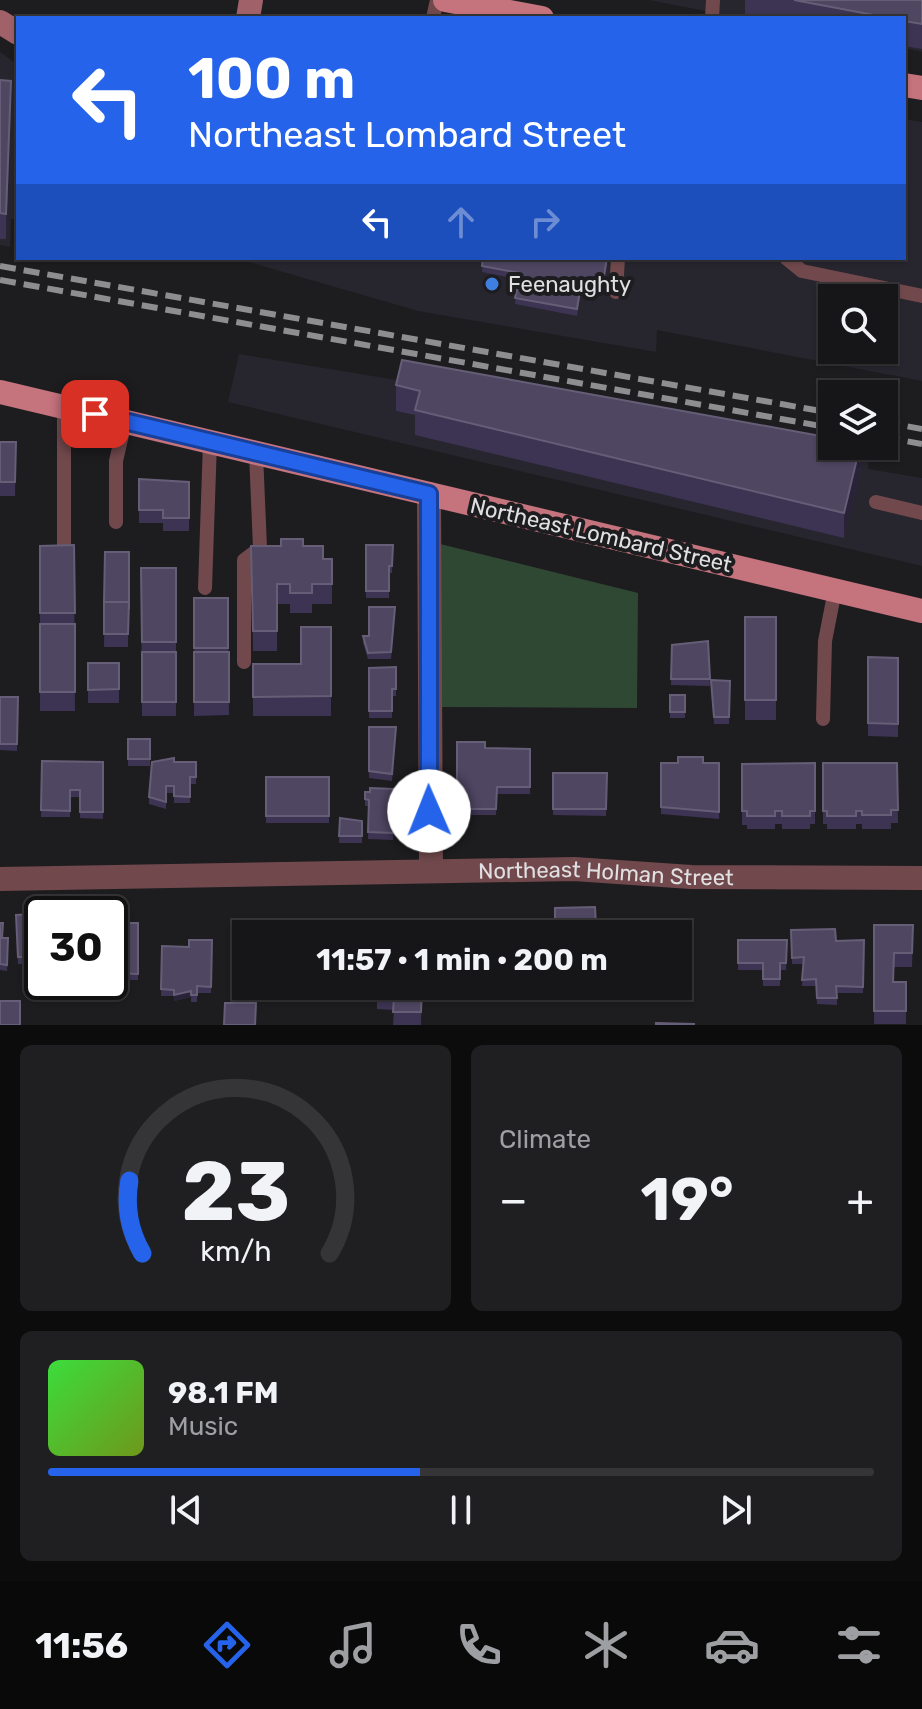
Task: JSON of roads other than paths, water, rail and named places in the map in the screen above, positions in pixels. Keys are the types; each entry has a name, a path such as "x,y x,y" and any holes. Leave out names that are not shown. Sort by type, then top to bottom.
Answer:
{"main road":[{"path":"445,0 531,16"},
{"name":"Northeast Lombard Street","path":"0,392 922,611"}],"street":[{"path":"429,494 431,870"},
{"name":"Northeast Holman Street","path":"0,879 574,869 691,877 922,878"}],"lane":[{"path":"616,292 618,260"},
{"path":"788,260 802,271 922,296"},
{"path":"64,407 64,551"},
{"path":"116,522 116,461 125,422"},
{"path":"205,588 210,442"},
{"path":"244,662 244,560 260,548 256,453"},
{"path":"876,502 922,513"},
{"path":"823,719 825,641 835,590"}],"railway":[{"path":"0,266 818,411"},
{"path":"0,280 818,426"},
{"path":"898,425 922,429"},
{"path":"898,440 922,444"}],"place":[{"name":"Feenaughty","path":"492,284"}]}
